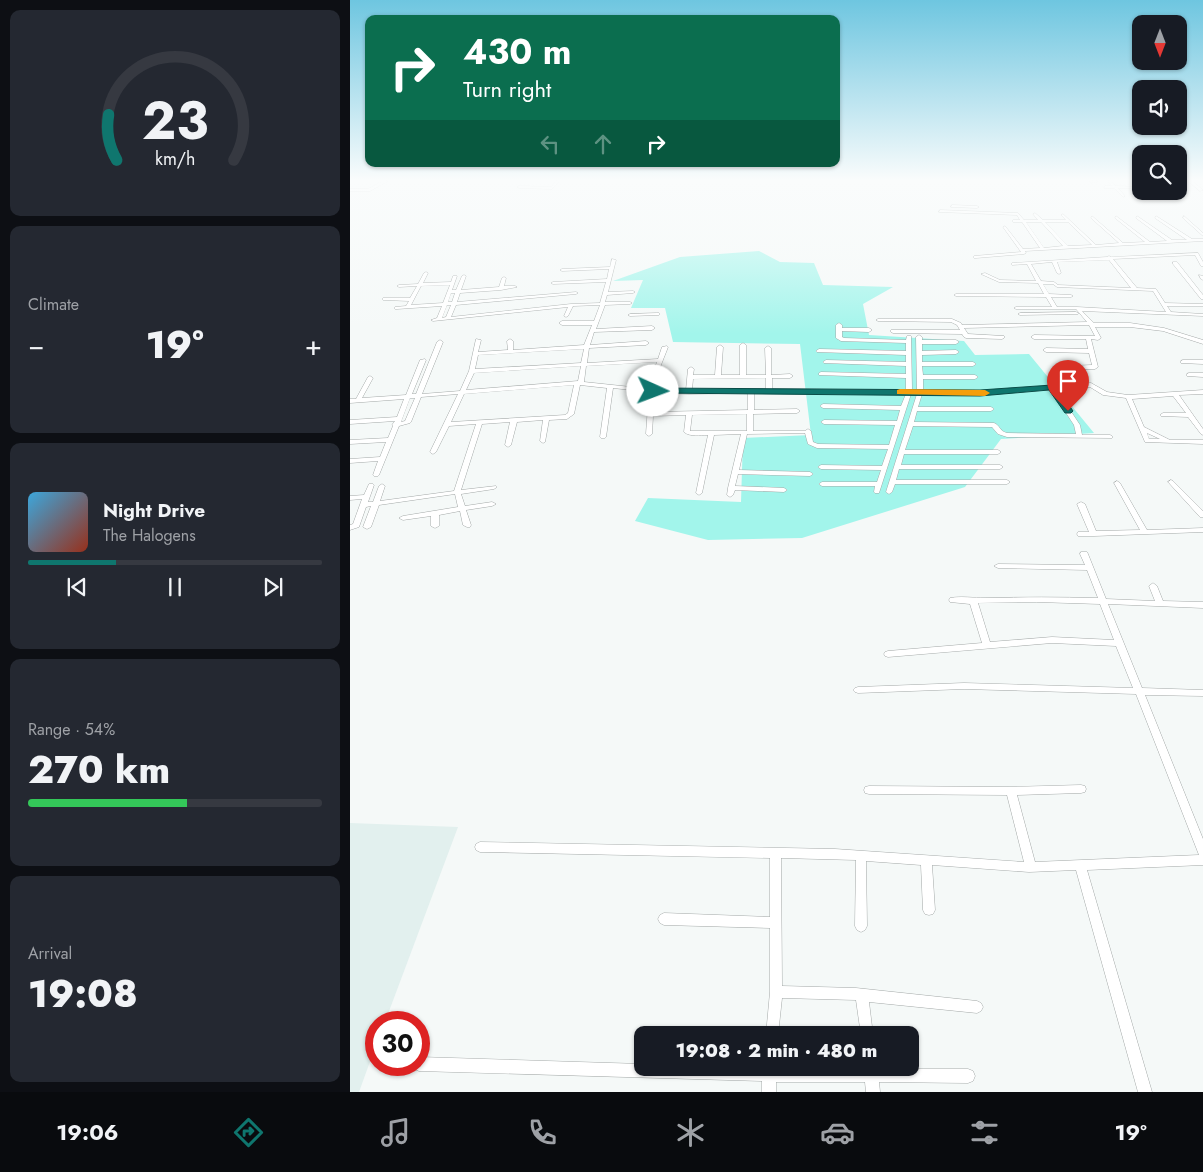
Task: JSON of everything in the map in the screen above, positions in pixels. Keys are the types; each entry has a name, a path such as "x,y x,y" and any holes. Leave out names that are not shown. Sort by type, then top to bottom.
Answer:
{"street":[{"path":"1009,232 1030,263 1055,308"},
{"path":"1031,232 1043,248"},
{"path":"1051,232 1074,260"},
{"path":"1080,232 1094,245"},
{"path":"1109,232 1122,244"},
{"path":"1135,232 1148,242"},
{"path":"1158,232 1170,241"},
{"path":"1178,232 1190,240"},
{"path":"976,251 978,257 1043,248 1203,238"},
{"path":"1014,264 1109,257 1196,254 1203,265"},
{"path":"1109,257 1135,289"},
{"path":"446,424 567,417 571,414 587,347 602,304 614,260"},
{"path":"1054,261 1059,273"},
{"path":"1175,264 1203,298"},
{"path":"562,270 612,268"},
{"path":"408,307 426,273"},
{"path":"984,274 999,281 1054,283 1057,286 1074,289 1154,290 1170,314"},
{"path":"448,318 464,276"},
{"path":"456,277 436,320 571,305 630,303"},
{"path":"501,288 504,278"},
{"path":"553,283 609,280"},
{"path":"399,286 453,283"},
{"path":"450,292 515,288"},
{"path":"605,294 633,292"},
{"path":"397,308 536,298 576,293"},
{"path":"956,295 1071,296"},
{"path":"536,298 536,309"},
{"path":"385,299 412,300"},
{"path":"1164,304 1203,305"},
{"path":"566,316 571,305"},
{"path":"1016,308 1055,308 1079,311 1092,324 1098,338 1034,337"},
{"path":"1020,314 1079,311 1203,315"},
{"path":"625,329 631,313 657,314"},
{"path":"878,320 952,321 968,336 1002,337"},
{"path":"562,323 596,323"},
{"path":"894,331 1092,324 1130,325 1155,329 1203,342"},
{"path":"822,484 878,488 909,392 909,339 843,340 839,338 839,327 869,330"},
{"path":"593,331 652,328"},
{"path":"1068,368 1094,368 1088,338"},
{"path":"434,452 472,371 478,340"},
{"path":"889,492 920,392 919,340 956,342"},
{"path":"510,341 511,352"},
{"path":"350,422 408,422 440,342"},
{"path":"475,354 646,344"},
{"path":"743,345 743,376"},
{"path":"650,434 653,382 665,347"},
{"path":"718,376 720,347"},
{"path":"768,348 769,391"},
{"path":"1046,350 1092,352"},
{"path":"819,351 909,353"},
{"path":"919,353 956,352"},
{"path":"376,475 396,422 423,360"},
{"path":"472,371 661,360"},
{"path":"826,362 909,364"},
{"path":"1183,362 1203,362"},
{"path":"920,364 973,364"},
{"path":"689,392 691,369"},
{"path":"821,374 909,376"},
{"path":"1189,375 1203,375"},
{"path":"690,377 790,376"},
{"path":"920,378 975,377"},
{"path":"358,400 370,378"},
{"path":"350,401 579,384 653,391 689,392 988,393 1092,385 1105,394 1128,396 1203,392"},
{"path":"603,438 610,386"},
{"path":"1052,387 1056,399 1077,424 1079,434"},
{"path":"751,392 751,411 747,433 730,491 784,490"},
{"path":"1174,393 1203,433"},
{"path":"1128,396 1141,428 1173,443 1203,442"},
{"path":"823,406 904,408"},
{"path":"915,409 991,409"},
{"path":"651,414 797,411"},
{"path":"689,413 687,432 747,433 806,431 810,443 817,446 891,447"},
{"path":"1163,415 1190,415"},
{"path":"543,441 546,418"},
{"path":"508,445 514,420"},
{"path":"824,422 911,421 994,425 1000,433 1007,435 1079,434 1110,436"},
{"path":"467,525 457,493 480,422"},
{"path":"832,432 833,422"},
{"path":"858,422 858,432"},
{"path":"699,493 711,433"},
{"path":"350,442 390,440"},
{"path":"901,452 998,452"},
{"path":"350,462 381,459"},
{"path":"821,467 885,468"},
{"path":"897,467 1000,467"},
{"path":"735,472 810,474"},
{"path":"892,482 1007,482"},
{"path":"1171,482 1203,516"},
{"path":"1117,483 1145,532"},
{"path":"350,528 356,525 359,519 371,485"},
{"path":"367,527 382,486"},
{"path":"364,505 457,493 494,486"},
{"path":"350,498 367,496"},
{"path":"403,518 492,504"},
{"path":"1081,504 1094,534"},
{"path":"435,526 436,513"},
{"path":"350,520 359,519"},
{"path":"1081,534 1203,530"},
{"path":"1084,554 1203,852"},
{"path":"998,566 1090,568"},
{"path":"1153,586 1160,603"},
{"path":"953,600 1038,599 1203,605"},
{"path":"973,601 987,645"},
{"path":"888,654 1052,640 1119,643"},
{"path":"858,690 964,686 1203,693"},
{"path":"869,790 1010,791 1081,789"},
{"path":"1010,791 1030,866"},
{"path":"480,847 775,853 1030,866 1080,866 1203,860"},
{"path":"773,1026 776,992 775,853"},
{"path":"861,856 861,926"},
{"path":"926,861 929,910"},
{"path":"1080,866 1145,1092"},
{"path":"664,919 775,923"},
{"path":"776,992 862,995 977,1007"},
{"path":"862,995 866,1026"},
{"path":"430,1064 634,1068"},
{"path":"919,1073 968,1076"},
{"path":"768,1076 769,1092"},
{"path":"871,1076 873,1092"}],"shaded area":[{"path":"759,251 780,262 814,263 823,285 893,287 863,304 869,335 964,341 975,355 1029,354 1094,433 1001,439 965,487 802,538 708,540 635,521 648,498 741,502 743,438 811,435 800,344 673,342 665,308 631,308 643,280 613,281 680,257"},
{"path":"350,823 458,827 389,1011 365,1011 365,1075 359,1092 350,1092"}],"slow traffic":[{"path":"900,392 985,393"}],"route":[{"path":"653,391 751,392 795,390 988,393 1052,387 1068,411"}]}
